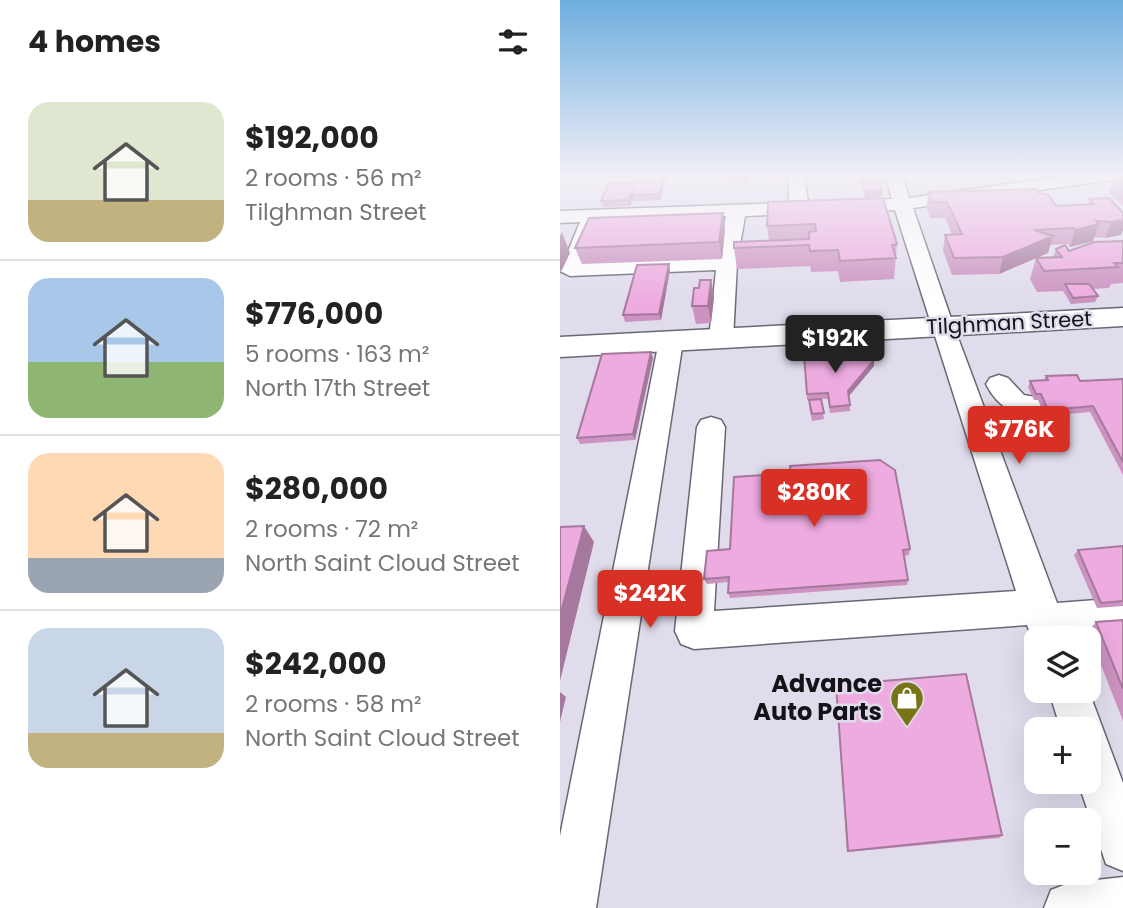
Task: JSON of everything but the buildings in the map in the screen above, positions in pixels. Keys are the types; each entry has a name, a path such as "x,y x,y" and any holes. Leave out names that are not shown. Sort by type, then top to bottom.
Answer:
{"main road":[{"name":"Tilghman Street","path":"560,347 1123,317"}],"street":[{"path":"592,217 570,270 727,263"},
{"path":"721,339 727,263 736,217"},
{"path":"907,217 942,327 1045,623"},
{"path":"571,908 671,341"},
{"path":"999,384 1005,397 1015,405 1037,405"},
{"path":"711,427 694,631 844,620 1045,623 1123,616"},
{"path":"696,622 720,570 723,532 718,501 708,477"},
{"path":"1101,784 1123,847"},
{"path":"1069,908 1123,902"}],"place":[{"name":"Advance Auto Parts","path":"907,728"}]}
